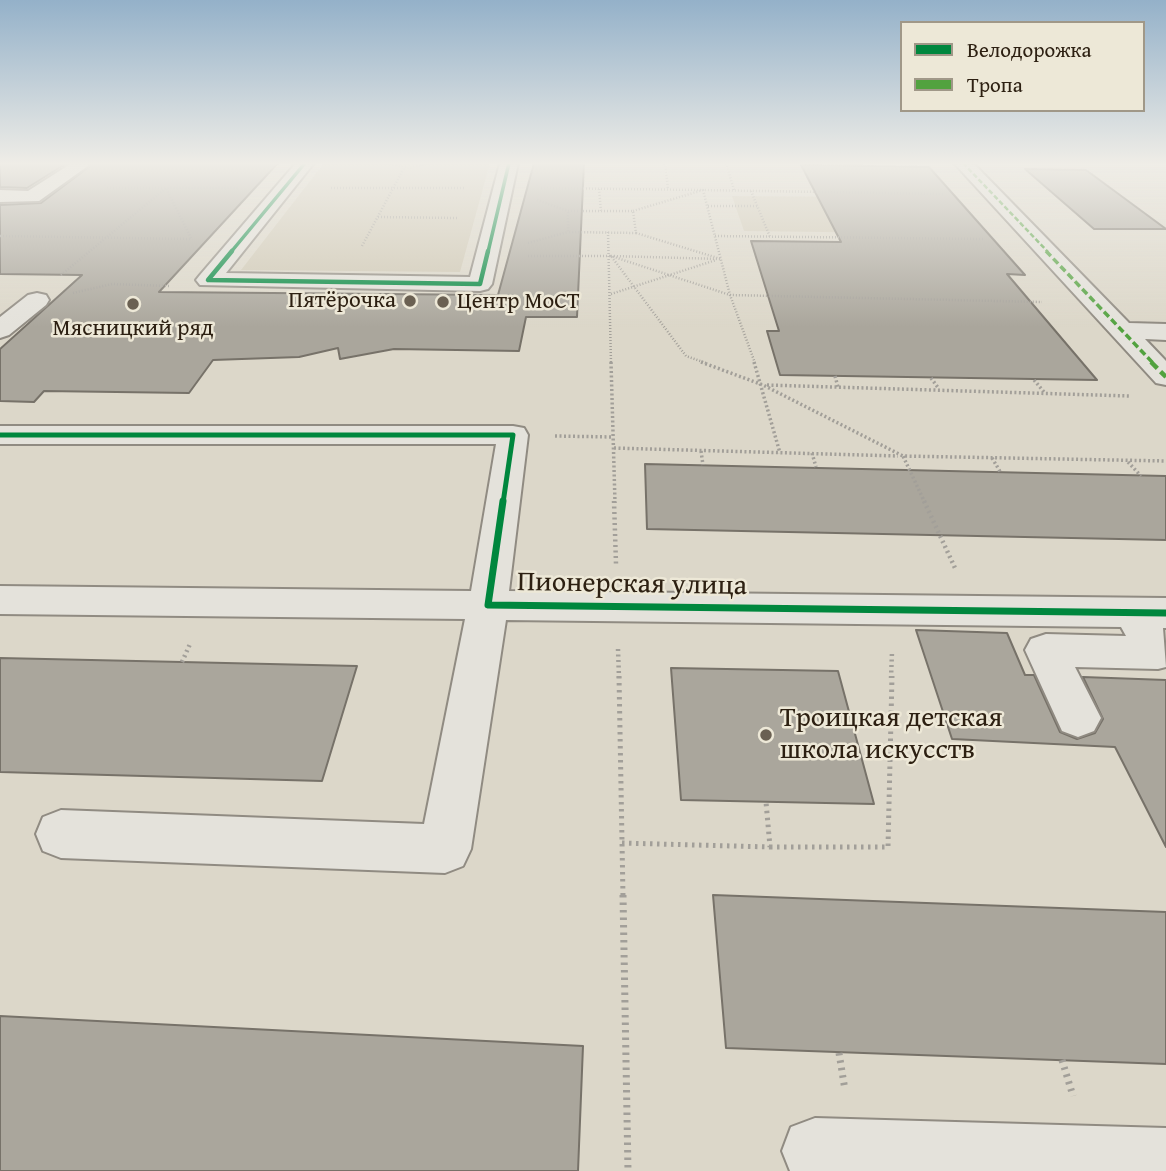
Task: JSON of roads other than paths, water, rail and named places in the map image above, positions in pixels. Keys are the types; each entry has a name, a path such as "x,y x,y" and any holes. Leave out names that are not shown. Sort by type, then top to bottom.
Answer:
{"street":[{"path":"260,218 208,280 480,284 495,218"},
{"path":"1015,218 1166,377"},
{"path":"0,330 37,300"},
{"path":"1124,331 1166,332"},
{"path":"0,435 513,435"},
{"path":"479,456 513,435"},
{"name":"Пионерская улица","path":"513,435 488,605 1149,612"},
{"path":"0,600 488,605 445,849 61,834"},
{"path":"1078,718 1046,650 1158,653 1149,612"},
{"path":"815,1151 1166,1162"}],"place":[{"name":"Пятёрочка","path":"410,301"},
{"name":"Центр МоСТ","path":"443,302"},
{"name":"Мясницкий ряд","path":"133,304"},
{"name":"Троицкая детская школа искусств","path":"766,735"}]}
